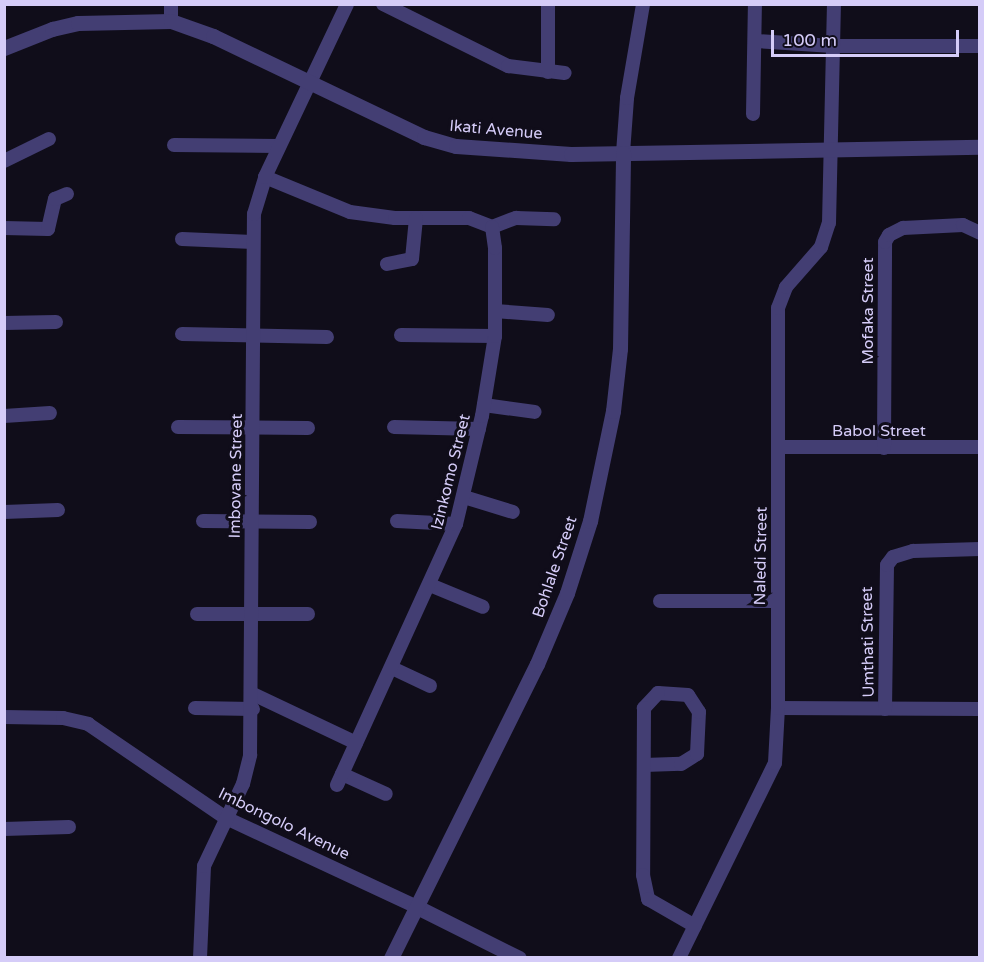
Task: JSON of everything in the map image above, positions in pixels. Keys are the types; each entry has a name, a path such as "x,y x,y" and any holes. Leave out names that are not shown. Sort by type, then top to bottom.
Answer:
{"street":[{"path":"171,4 171,21"},
{"name":"Imbovane Street","path":"200,957 204,866 247,769 253,709 251,615 255,334 253,242 256,199 308,83 347,4"},
{"path":"383,4 496,61 548,72 565,73"},
{"path":"548,4 548,72"},
{"path":"623,153 627,98 643,4"},
{"path":"753,114 755,4"},
{"name":"Naledi Street","path":"678,957 770,776 778,708 778,308 786,287 826,236 831,148 834,4"},
{"name":"Ikati Avenue","path":"4,48 52,28 78,23 171,21 213,36 308,83 440,143 571,154 980,147"},
{"path":"756,41 833,46 980,46"},
{"path":"4,161 49,139"},
{"path":"174,145 279,146"},
{"name":"Bohlale Street","path":"391,957 537,664 567,593 590,521 614,411 620,349 623,153"},
{"path":"265,177 350,212 416,218 469,218 492,227 516,218 554,219"},
{"path":"4,228 48,229 55,199 67,194"},
{"path":"387,264 412,259 416,218"},
{"name":"Mofaka Street","path":"884,448 885,242 889,235 903,228 963,225 980,233"},
{"name":"Izinkomo Street","path":"386,794 339,780 430,585 456,524 464,497 484,405 495,336 492,227"},
{"path":"182,239 253,242"},
{"path":"495,311 548,315"},
{"path":"4,322 56,322"},
{"path":"182,334 327,336"},
{"path":"401,335 495,336"},
{"path":"484,405 535,412"},
{"path":"4,416 50,413"},
{"path":"394,427 479,429"},
{"path":"178,428 308,428"},
{"name":"Babol Street","path":"779,447 980,447"},
{"path":"464,497 513,512"},
{"path":"4,512 58,510"},
{"path":"203,521 310,522"},
{"path":"397,521 456,524"},
{"name":"Umthati Street","path":"885,709 884,575 887,565 893,557 913,551 980,549"},
{"path":"430,585 483,607"},
{"path":"660,601 777,600"},
{"path":"197,614 308,614"},
{"path":"392,668 430,686"},
{"path":"253,693 356,743"},
{"path":"644,765 681,764 697,754 699,712 688,695 658,693 648,701 643,716 644,888 657,906 695,926"},
{"path":"195,708 253,709"},
{"path":"778,708 980,709"},
{"name":"Imbongolo Avenue","path":"4,717 63,718 88,724 226,818 519,957"},
{"path":"4,829 69,827"}]}
